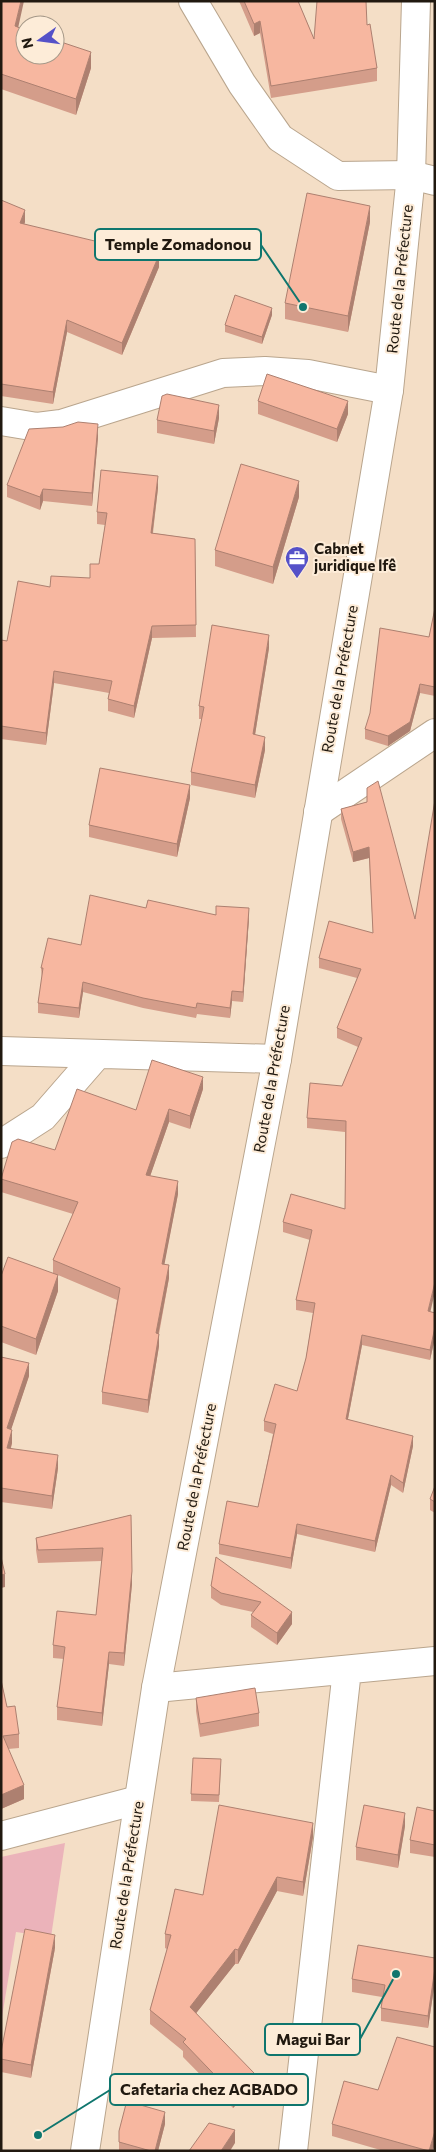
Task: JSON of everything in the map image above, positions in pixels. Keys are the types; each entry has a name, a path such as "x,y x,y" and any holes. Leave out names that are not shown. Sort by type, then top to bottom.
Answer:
{"street":[{"path":"193,1 242,84 280,138 338,176 423,178"},
{"name":"Route de la Préfecture","path":"85,2151 156,1688 276,1059 423,178 416,1"},
{"path":"1,421 37,427 61,424 223,373 265,371 308,374 389,390"},
{"path":"318,812 435,733"},
{"path":"1,1052 276,1059"},
{"path":"1,1144 44,1118 97,1055"},
{"path":"156,1688 435,1661"},
{"path":"293,2151 347,1670"},
{"path":"1,1836 138,1800"}],"shaded area":[{"path":"65,1843 51,1937 16,1932 1,2023 1,1857"}],"building":[{"path":"1,1 21,1 18,15 15,15 15,65 65,65 65,43 91,52 76,99 1,74"},
{"path":"244,1 298,1 314,39 317,1 366,1 367,25 370,24 377,68 271,86 260,21 254,24"},
{"path":"307,193 370,206 348,316 285,303"},
{"path":"1,200 25,210 20,223 103,243 107,233 159,255 122,343 67,320 53,392 1,384"},
{"path":"235,295 272,308 262,337 225,325"},
{"path":"267,374 348,401 337,429 258,401"},
{"path":"167,394 219,405 214,431 157,420 162,396"},
{"path":"78,422 98,424 92,493 43,489 40,497 7,485 29,429 63,427"},
{"path":"241,464 299,481 273,567 215,550"},
{"path":"101,470 158,476 151,533 195,539 196,625 152,626 134,706 108,699 112,681 54,671 46,733 1,726 1,640 7,641 18,581 50,587 51,576 90,578 90,564 99,564 107,513 97,512"},
{"path":"435,608 435,687 420,684 410,722 388,736 365,729 370,713 380,628 429,637"},
{"path":"212,625 269,635 253,734 265,737 255,785 191,772 204,707 199,706"},
{"path":"100,768 190,785 177,844 89,825"},
{"path":"378,781 415,919 435,800 435,1282 428,1311 435,1313 435,1327 430,1350 362,1335 346,1419 413,1436 403,1483 391,1475 375,1541 297,1524 291,1558 219,1544 227,1501 258,1507 276,1424 264,1421 275,1384 297,1391 306,1358 315,1303 296,1300 312,1230 283,1222 291,1194 345,1209 346,1121 307,1118 310,1083 342,1086 362,1038 337,1028 361,969 319,958 329,921 373,933 369,847 353,852 341,809 367,802 367,788"},
{"path":"90,895 146,908 148,900 216,915 216,906 249,908 243,992 232,991 230,1008 197,1003 196,1008 143,998 83,982 79,1008 38,1003 43,968 41,968 48,938 81,945"},
{"path":"152,1060 203,1077 190,1116 169,1109 146,1175 178,1181 162,1264 169,1265 156,1333 159,1334 148,1400 102,1392 120,1288 53,1260 78,1202 1,1179 12,1142 18,1139 55,1150 77,1089 136,1110"},
{"path":"8,1257 58,1275 36,1339 1,1326 1,1276"},
{"path":"1,1357 29,1363 7,1428 12,1430 7,1448 58,1455 52,1496 1,1488"},
{"path":"435,1486 435,1502 430,1499"},
{"path":"131,1515 132,1571 124,1653 109,1652 102,1713 57,1707 65,1647 53,1645 57,1611 96,1615 103,1548 38,1550 36,1538"},
{"path":"1,1557 5,1574 1,1575"},
{"path":"216,1557 292,1612 277,1633 251,1615 261,1602 221,1593 211,1586"},
{"path":"1,1680 7,1707 15,1706 19,1734 3,1736 24,1785 1,1795"},
{"path":"255,1688 259,1713 200,1724 196,1698"},
{"path":"193,1758 221,1759 219,1795 191,1794"},
{"path":"219,1805 313,1823 303,1882 277,1877 238,1950 235,1949 190,2007 254,2073 233,2094 183,2042 186,2039 150,2010 171,1935 165,1934 175,1889 203,1895"},
{"path":"364,1805 405,1813 398,1855 356,1847"},
{"path":"417,1807 435,1811 435,1845 410,1840"},
{"path":"25,1929 55,1935 31,2065 1,2059"},
{"path":"358,1945 435,1958 428,2016 381,2008 385,1985 352,1979"},
{"path":"397,2037 435,2047 435,2131 429,2151 332,2124 344,2081 378,2090"},
{"path":"126,2104 137,2104 165,2112 155,2151 119,2142 119,2131"},
{"path":"209,2123 235,2130 221,2151 189,2151"}],"place":[{"name":"Temple Zomadonou","path":"303,307"},
{"name":"Cabnet juridique lfê","path":"297,579"},
{"name":"Magui Bar","path":"396,1974"},
{"name":"Cafetaria chez AGBADO","path":"38,2135"}]}
